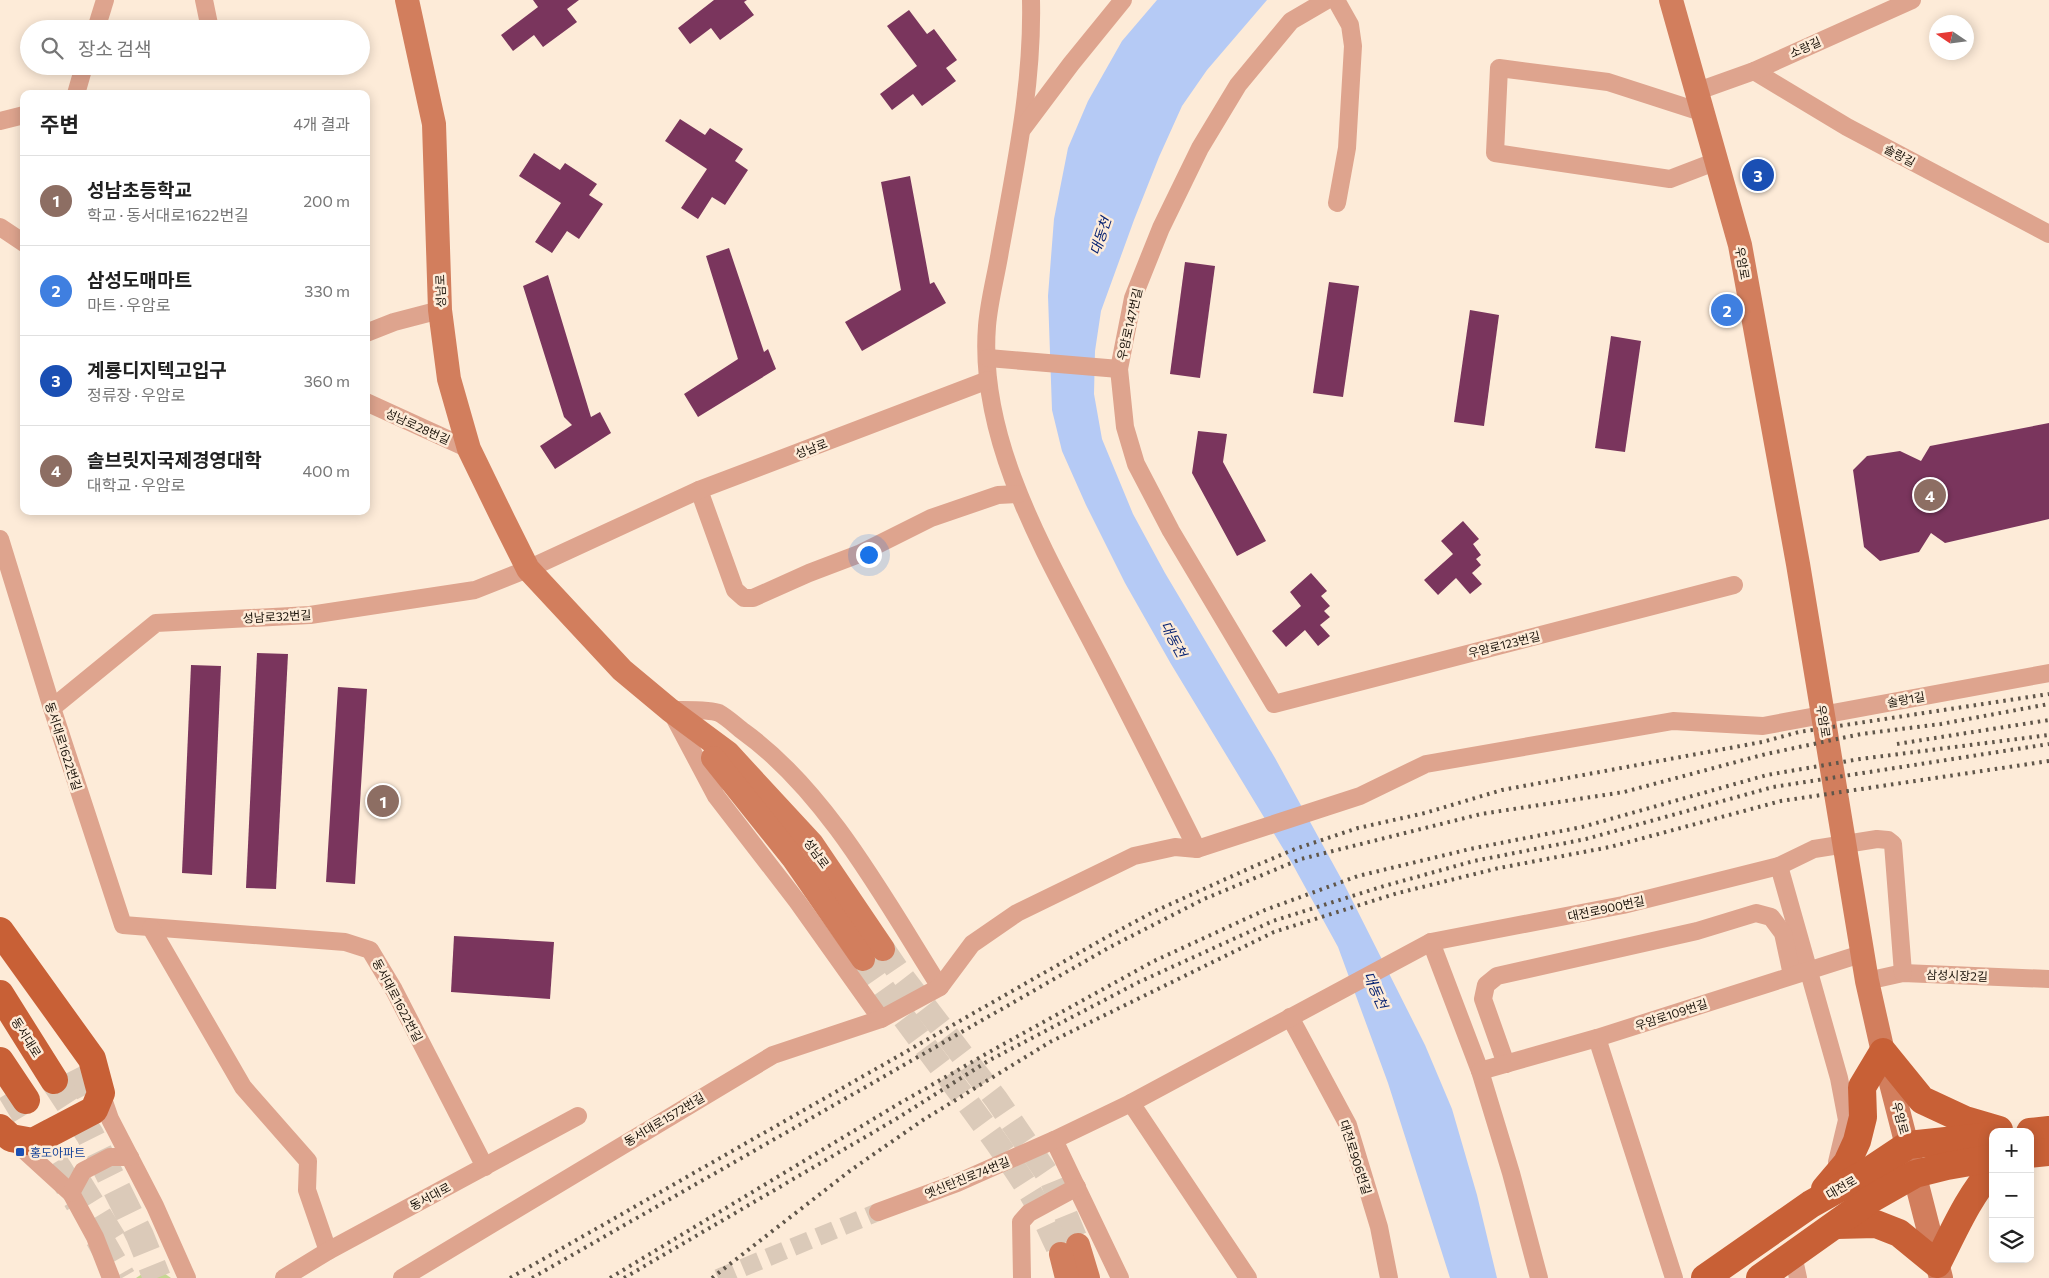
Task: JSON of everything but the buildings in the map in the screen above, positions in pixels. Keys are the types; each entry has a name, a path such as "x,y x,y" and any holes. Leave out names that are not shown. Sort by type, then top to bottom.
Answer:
{"main road":[{"name":"성남로","path":"407,0 434,124 440,310 449,379 469,449 528,569 622,670 670,710 715,760 873,954"},
{"name":"우암로","path":"1671,0 1740,245 1777,441 1861,954 1882,1052 1908,1145 1939,1271"},
{"path":"0,931 92,1059 101,1094 94,1110 34,1142 5,1133"},
{"name":"동서대로","path":"0,960 66,1074 0,994"},
{"path":"1811,1204 1847,1163 1857,1141 1863,1117 1862,1087 1882,1052 1922,1100 1965,1120 1992,1128"},
{"path":"0,1061 12,1088"},
{"path":"2034,1132 2049,1130"},
{"name":"대전로","path":"1705,1278 1811,1204 1866,1173 1908,1145 1989,1136"},
{"path":"2034,1154 2049,1152"},
{"name":"대전로","path":"1760,1278 1796,1267 1836,1226 1871,1199 1915,1174 1989,1159"},
{"path":"1836,1226 1876,1224 1899,1233 1939,1271 1969,1202 1990,1173"},
{"path":"1067,1278 1070,1250 1088,1278"}],"street":[{"path":"99,20 105,0"},
{"path":"204,0 208,20"},
{"path":"670,710 718,712 768,749 794,776 835,826 940,987 972,944 1017,914 1134,856 1175,847 1205,846 1052,567 1018,494 1000,434 988,380 987,326 1021,130 1030,64 1031,0"},
{"path":"1021,130 1123,0"},
{"name":"우암로147번길","path":"1274,704 1171,531 1136,464 1125,427 1119,369 1133,298 1161,228 1200,148 1238,85 1291,21 1327,0"},
{"path":"1336,0 1350,25 1353,46 1347,148 1337,203"},
{"name":"소랑길","path":"1701,102 1754,71 1912,0"},
{"path":"1701,102 1608,82 1499,68 1494,153 1670,179 1717,160"},
{"name":"솔랑길","path":"1754,71 1847,127 2049,234"},
{"path":"77,90 81,75"},
{"path":"0,121 20,116"},
{"path":"0,227 20,241"},
{"path":"370,331 394,322 440,310"},
{"path":"988,358 1119,369"},
{"name":"성남로","path":"528,569 699,490 988,380"},
{"name":"성남로28번길","path":"370,404 469,449"},
{"path":"699,490 735,590 744,598 753,598 808,573 859,554 931,518 998,495 1018,494"},
{"name":"동서대로1622번길","path":"0,539 52,708 123,925 345,942 370,950 394,990 484,1167"},
{"name":"성남로32번길","path":"52,708 156,623 310,615 475,590 528,569"},
{"name":"우암로123번길","path":"1274,704 1734,585"},
{"name":"솔랑1길","path":"1205,846 1360,796 1426,764 1673,720 1763,726 2049,673"},
{"path":"670,710 716,796 797,901 881,1019"},
{"name":"대전로900번길","path":"1290,1017 1431,942 1623,905 1778,866 1814,849 1877,839 1888,840 1893,844 1903,972"},
{"path":"1778,866 1801,972"},
{"path":"1506,1064 1483,999 1486,985 1497,976 1697,931 1756,913 1771,917 1783,933 1801,972 1838,1078 1847,1120 1832,1182"},
{"path":"151,928 243,1087 308,1161 307,1190 328,1251"},
{"path":"1431,942 1480,1071 1511,1173 1539,1278"},
{"name":"우암로109번길","path":"1480,1071 1597,1038 1861,954"},
{"name":"삼성시장2길","path":"1867,981 1903,972 2049,979"},
{"name":"동서대로1572번길","path":"402,1278 773,1055 881,1019 940,987"},
{"path":"1120,1278 1054,1140 1131,1103 1290,1017"},
{"name":"대전로906번길","path":"1290,1017 1348,1125 1379,1227 1389,1278"},
{"path":"1597,1038 1674,1278"},
{"path":"101,1094 110,1119 155,1206 187,1278"},
{"path":"1131,1103 1248,1278"},
{"name":"동서대로","path":"284,1278 328,1251 578,1116"},
{"path":"5,1133 71,1193 94,1237 111,1278"},
{"name":"옛신탄진로74번길","path":"878,1212 957,1183 1054,1140"},
{"path":"71,1193 82,1171 110,1157 130,1156"},
{"path":"1022,1278 1021,1222 1029,1213 1077,1188"}],"green space":[{"path":"150,1271 161,1271 171,1278 136,1278"}],"water":[{"name":"대동천","path":"1157,0 1267,0 1207,70 1182,106 1134,220 1101,311 1095,351 1094,394 1102,439 1133,514 1165,573 1275,758 1343,882 1425,1045 1452,1109 1477,1195 1497,1278 1450,1278 1388,1083 1338,947 1293,865 1171,664 1125,583 1086,505 1062,451 1052,410 1048,296 1054,219 1068,148 1088,101 1122,41"}],"tunnel":[{"path":"883,949 996,1099 1052,1181 1078,1245"},
{"path":"863,959 1008,1159 1037,1204 1061,1254"},
{"path":"77,1068 101,1115"},
{"path":"54,1080 90,1135 140,1236 157,1278"},
{"path":"11,1091 79,1203"},
{"path":"76,1180 119,1250"},
{"path":"718,1278 878,1212"},
{"path":"99,1238 122,1278"}],"railway":[{"path":"510,1278 1105,938 1153,912 1295,849 1358,828 1425,813 1502,790 1762,742 1799,732 2049,694"},
{"path":"532,1278 1110,947 1204,899 1301,859 1481,814 1624,792 1766,754 1861,734 1941,724 2049,704"},
{"path":"1897,744 2049,720"},
{"path":"610,1278 900,1103 1000,1046 1154,961 1265,910 1358,876 1470,849 1582,827 1767,775 1860,759 2049,735"},
{"path":"624,1278 896,1119 988,1061 1139,982 1273,921 1384,886 1474,861 1586,839 1773,787 2049,744"},
{"path":"712,1278 851,1170 923,1120 1050,1042 1274,932 1398,893 1499,868 1610,847 1781,801 2049,761"}],"place":[{"name":"계룡디지텍고입구","path":"1758,175"},
{"name":"삼성도매마트","path":"1727,310"},
{"name":"솔브릿지국제경영대학","path":"1930,495"},
{"name":"성남초등학교","path":"383,801"},
{"name":"홍도아파트","path":"20,1152"}]}
